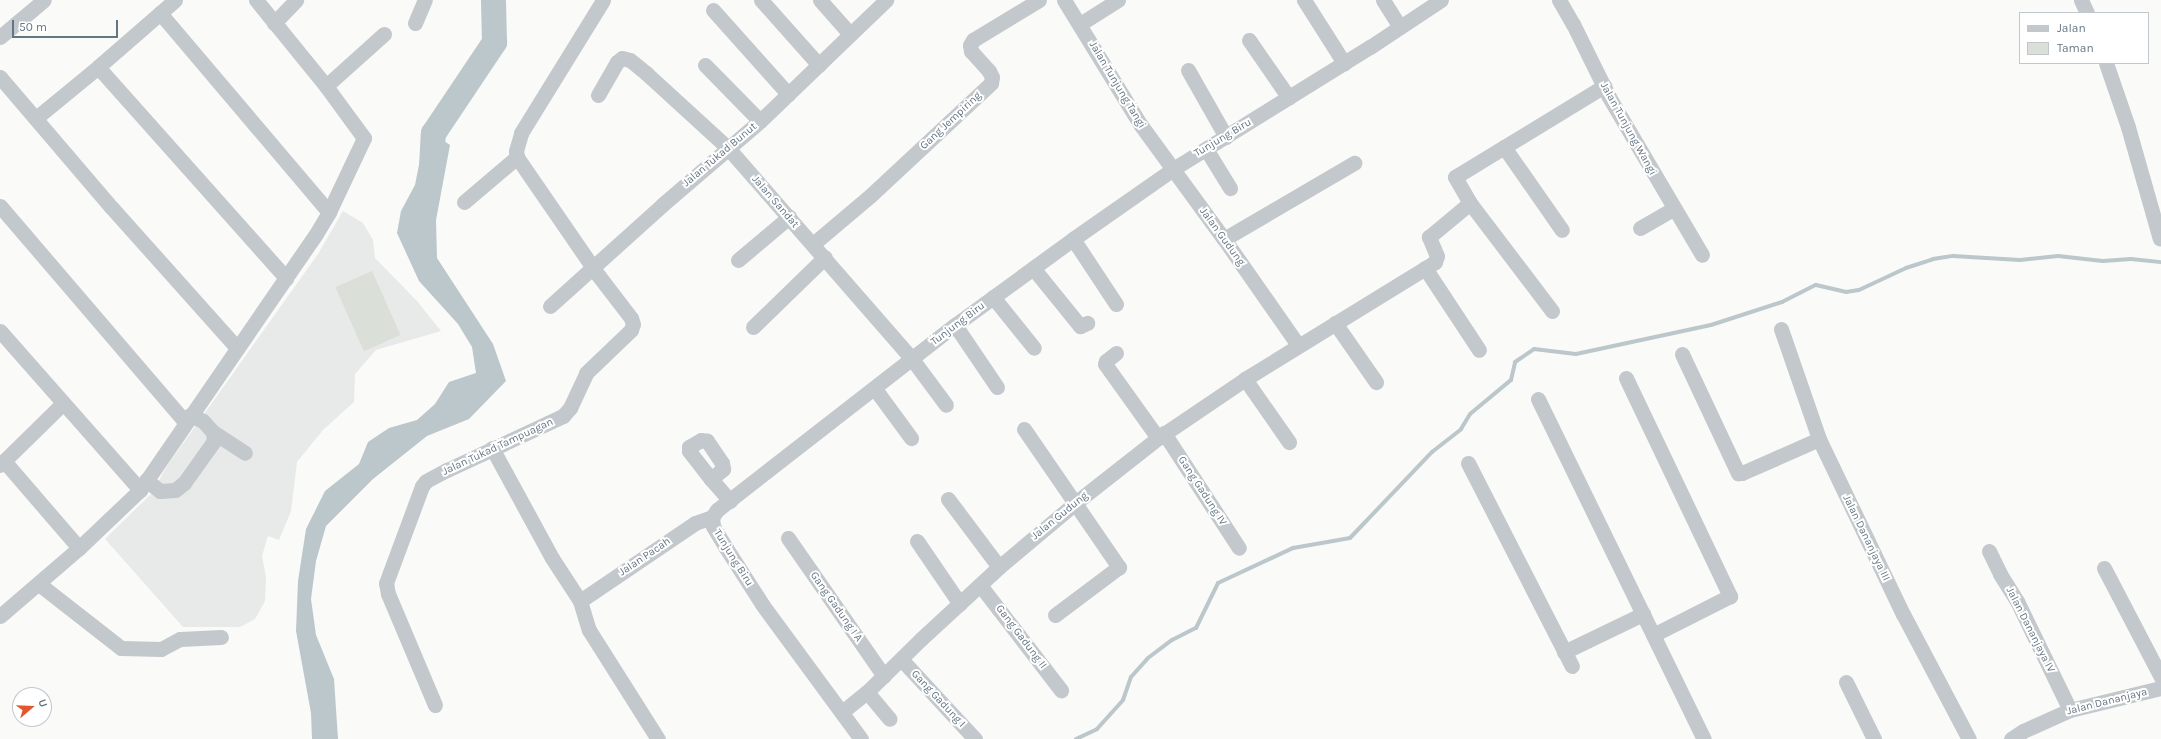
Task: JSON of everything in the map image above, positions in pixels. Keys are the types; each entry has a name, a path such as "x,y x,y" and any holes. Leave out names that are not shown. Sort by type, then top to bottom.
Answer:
{"street":[{"path":"0,37 44,0"},
{"path":"36,118 98,67 175,0"},
{"path":"0,616 79,548 143,485 187,419 286,278 329,212 364,138 326,86 256,0"},
{"path":"274,22 296,0"},
{"path":"415,23 425,0"},
{"path":"464,202 517,157 517,143 521,133 604,0"},
{"path":"761,0 819,65"},
{"path":"820,0 850,34"},
{"name":"Gang Jempiring","path":"813,244 871,196 991,83 992,77 989,71 971,51 970,45 973,40 1040,0"},
{"name":"Jalan Tunjung Tangi","path":"1064,0 1140,124 1173,169"},
{"path":"1080,24 1118,0"},
{"path":"1304,0 1344,63"},
{"path":"1384,0 1400,27"},
{"name":"Tunjung Biru","path":"861,739 762,604 713,526 712,517 730,501 876,389 955,325 1073,239 1173,169 1289,98 1441,0"},
{"name":"Jalan Tunjung Wangi","path":"1559,0 1573,24 1604,86 1702,255"},
{"path":"2081,0 2087,12"},
{"name":"Jalan Tukad Bunut","path":"550,306 760,121 883,1"},
{"path":"713,10 788,94"},
{"path":"160,13 329,212"},
{"path":"326,86 384,34"},
{"path":"1249,40 1289,98"},
{"name":"Jalan Sandat","path":"598,95 617,62 626,58 647,74 728,148 825,257 912,359 946,405"},
{"path":"2106,64 2128,127 2160,239"},
{"path":"705,65 760,121"},
{"path":"98,67 286,278"},
{"path":"1188,70 1226,137"},
{"path":"0,77 112,208 237,348"},
{"path":"1552,311 1470,203 1455,177 1604,86"},
{"path":"1504,147 1562,230"},
{"path":"1206,149 1230,188"},
{"name":"Jalan Tukad Tampuagan","path":"435,705 388,594 387,578 422,486 426,481 492,448 562,416 570,408 586,373 630,330 633,324 631,318 593,267 517,157"},
{"path":"1224,239 1354,163"},
{"name":"Jalan Gudung","path":"1173,169 1298,345"},
{"name":"Jalan Gudung","path":"842,712 867,692 999,567 1074,504 1161,436 1298,345 1435,262 1437,256 1429,237 1470,203"},
{"path":"0,206 187,419 203,421 213,432 245,453"},
{"path":"1640,228 1674,208"},
{"path":"738,260 789,217"},
{"path":"1073,239 1116,304"},
{"path":"753,327 825,257"},
{"path":"1033,268 1080,326 1087,323"},
{"path":"1425,268 1479,350"},
{"path":"993,297 1034,348"},
{"path":"1336,323 1376,382"},
{"path":"955,325 997,387"},
{"name":"Jalan Dananjaya III","path":"1781,329 1819,439 1903,614 1969,739"},
{"path":"3,341 143,485 160,491 175,490 184,483 214,441 213,432"},
{"name":"Gang Gadung IV","path":"1116,353 1106,361 1105,364 1161,436 1239,548"},
{"path":"1682,354 1738,473 1742,473 1819,439"},
{"path":"1626,378 1730,596 1653,635"},
{"path":"1245,379 1289,442"},
{"path":"876,389 911,438"},
{"path":"1538,399 1704,739"},
{"path":"63,403 2,463 79,548"},
{"path":"1024,429 1074,504 1119,567 1055,615"},
{"path":"492,448 552,558 580,601 589,630 658,739"},
{"path":"1468,462 1572,666"},
{"path":"711,479 730,501"},
{"path":"948,499 999,567"},
{"name":"Jalan Pacah","path":"580,601 695,523 712,517"},
{"name":"Gang Gadung I A","path":"788,538 884,676"},
{"path":"918,542 960,604"},
{"name":"Jalan Dananjaya IV","path":"1989,551 2000,574 2017,601 2070,710"},
{"path":"2104,568 2161,677"},
{"path":"39,584 121,648 161,649 180,639 221,636"},
{"name":"Gang Gadung II","path":"980,585 1060,690"},
{"path":"1564,652 1643,614"},
{"name":"Gang Gadung I","path":"901,659 975,739"},
{"path":"1846,682 1874,739"},
{"name":"Jalan Dananjaya","path":"2011,739 2023,731 2070,710 2161,688"},
{"path":"867,692 890,719"}],"shaded area":[{"path":"426,129 450,145 436,220 437,258 493,344 506,381 469,419 427,436 373,479 326,526 316,561 311,599 316,635 334,679 338,739 312,739 311,713 296,631 298,581 306,529 325,491 359,464 368,442 389,428 417,420 435,404 449,382 476,373 472,347 458,324 419,281 397,233 401,211 415,185"},
{"path":"343,211 363,223 373,240 375,258 417,301 441,331 376,350 355,374 354,402 323,430 297,462 291,511 279,540 268,536 262,556 266,577 265,601 255,619 240,627 183,627 105,539 151,494 167,466 318,254"}],"green space":[{"path":"372,271 400,335 364,351 335,287"}],"waterway":[{"path":"431,167 433,133 494,42 493,0"},
{"path":"1076,739 1097,729 1123,700 1131,677 1148,658 1172,640 1196,628 1218,583 1293,548 1350,538 1432,452 1461,429 1470,414 1511,380 1515,362 1534,349 1576,354 1711,325 1782,302 1816,285 1846,292 1859,290 1906,268 1933,259 1953,256 2020,260 2058,256 2103,261 2131,259 2161,262"}]}
